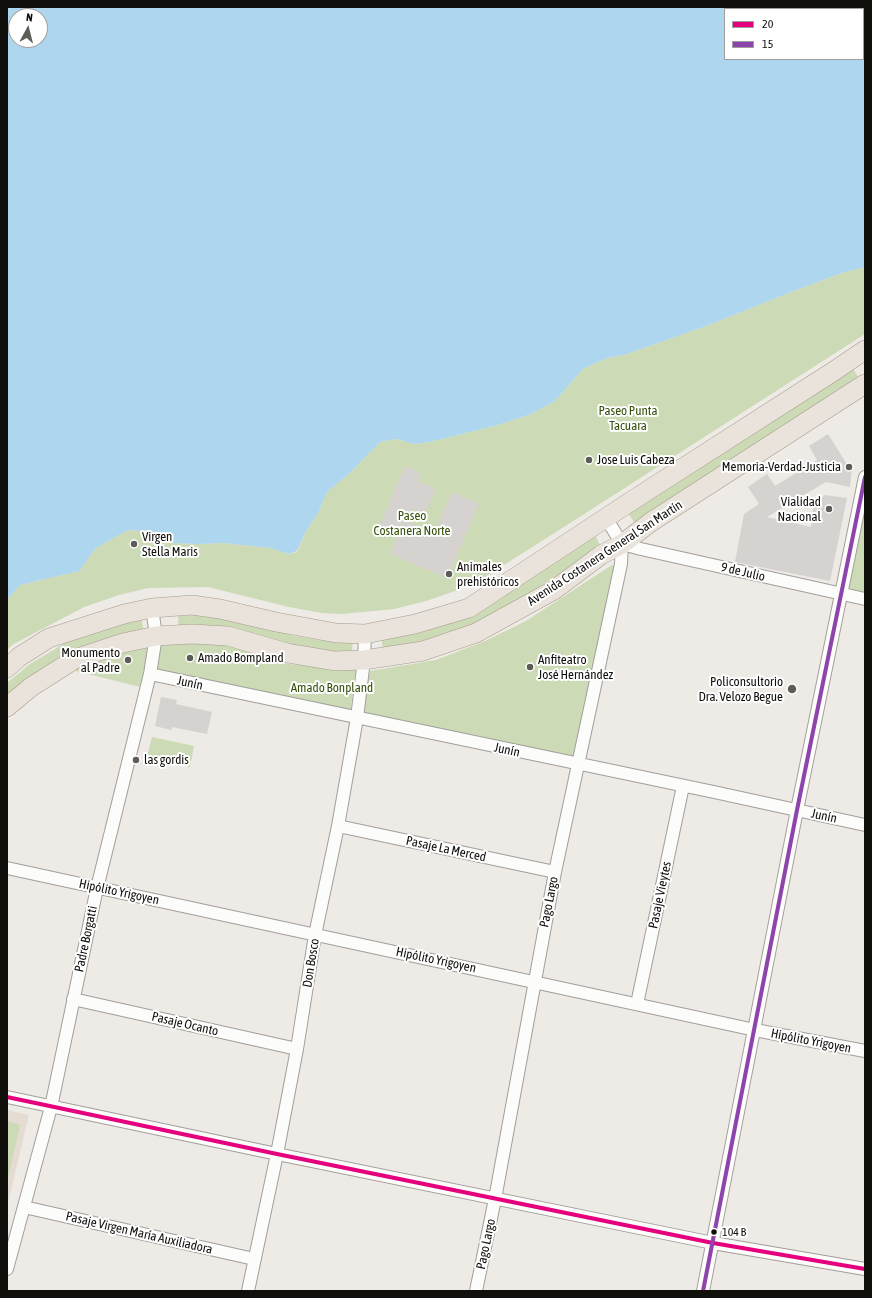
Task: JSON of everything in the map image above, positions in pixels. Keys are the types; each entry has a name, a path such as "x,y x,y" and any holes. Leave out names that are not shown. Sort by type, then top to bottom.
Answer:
{"main road":[{"path":"7,668 18,657 49,638 124,614 152,608 192,605 220,609 276,622 336,633 365,634 415,624 469,608 606,518 863,355"},
{"name":"Avenida Costanera General San Martín","path":"7,707 31,687 75,659 123,643 156,636 192,634 228,636 287,653 314,658 364,660 423,651 480,632 554,590 602,555 622,544 651,522 865,384"}],"street":[{"path":"703,1291 797,810 865,477"},
{"path":"606,518 622,544"},
{"name":"9 de Julio","path":"622,544 865,599"},
{"name":"Pago Largo","path":"476,1291 495,1198 555,872 621,564 622,544"},
{"name":"Padre Borgatti","path":"7,1270 51,1107 97,888 150,674 156,636 152,608"},
{"name":"Don Bosco","path":"248,1291 277,1154 297,1049 315,935 338,826 357,718 364,660 365,634"},
{"name":"Junín","path":"150,674 865,825"},
{"name":"Pasaje Vieytes","path":"637,1004 683,786"},
{"name":"Pasaje La Merced","path":"338,826 555,872"},
{"name":"Hipólito Yrigoyen","path":"7,868 755,1030 865,1051"},
{"name":"Pasaje Ocanto","path":"73,999 297,1049"},
{"path":"7,1097 277,1154 713,1242 865,1269"},
{"name":"Pasaje Virgen María Auxiliadora","path":"24,1207 254,1259"}],"path":[{"path":"865,571 856,576 859,584 865,585"}],"shaded area":[{"path":"7,1110 29,1115 7,1206"}],"green space":[{"name":"Paseo Costanera Norte","path":"865,267 865,334 480,580 426,601 394,609 342,614 322,613 289,607 208,587 148,588 119,595 84,607 12,645 7,650 7,600 20,585 79,571 96,548 128,530 144,531 160,536 172,543 223,543 271,548 288,554 297,552 306,531 318,513 327,492 351,472 380,442 396,439 414,444 430,442 498,425 531,414 555,401 583,369 593,364 608,358 627,354 706,326 842,273"},
{"path":"853,369 861,381 636,525 628,513"},
{"path":"865,501 865,592 847,588"},
{"path":"595,535 601,547 500,612 462,630 425,641 383,649 381,637 422,628"},
{"name":"Anfiteatro José Hernández","path":"612,565 617,569 575,760 362,716 370,671 436,660 485,641 526,621"},
{"path":"204,614 254,623 294,636 326,641 353,638 352,651 330,653 179,629 178,616"},
{"path":"141,617 144,632 7,701 7,683 30,664 65,643"},
{"name":"Amado Bonpland","path":"160,639 185,639 232,646 282,663 315,667 356,668 350,713 154,670"},
{"path":"144,646 148,650 140,687 72,670 128,649"},
{"path":"152,737 194,746 190,767 147,757"},
{"path":"7,1121 20,1125 7,1182"}],"water":[{"path":"7,7 865,7 865,267 842,273 706,326 627,354 608,358 593,364 583,369 555,401 531,414 498,425 430,442 414,444 396,439 380,442 351,472 327,492 318,513 306,531 297,551 288,554 271,548 223,543 172,543 160,536 144,531 128,530 96,548 79,571 20,585 7,600"}],"building":[{"name":"Vialidad Nacional","path":"828,434 848,466 852,467 850,487 826,482 767,517 811,527 814,503 825,495 847,498 830,581 735,562 744,514 759,504 748,487 767,474 775,486 817,460 809,446"},
{"path":"405,466 422,473 418,481 436,489 425,514 414,510 409,522 434,533 452,492 479,504 447,578 390,554 398,535 379,527"},
{"path":"161,697 177,700 176,704 212,712 207,734 172,727 171,730 155,726"}],"transit line":[{"name":"15","path":"703,1291 797,810 865,477"},
{"name":"20","path":"7,1097 713,1243 865,1269"}],"place":[{"name":"Jose Luis Cabeza","path":"589,460"},
{"name":"Memoria-Verdad-Justicia","path":"849,467"},
{"name":"Vialidad Nacional","path":"829,509"},
{"name":"Virgen Stella Maris","path":"134,544"},
{"name":"Animales prehistóricos","path":"449,574"},
{"name":"Amado Bompland","path":"190,658"},
{"name":"Monumento al Padre","path":"128,660"},
{"name":"Anfiteatro José Hernández","path":"530,667"},
{"name":"Policonsultorio Dra. Velozo Begue","path":"792,689"},
{"name":"las gordis","path":"136,760"},
{"name":"104 B","path":"714,1232"}],"park label":[{"name":"Paseo Punta Tacuara","path":"628,418"}]}
